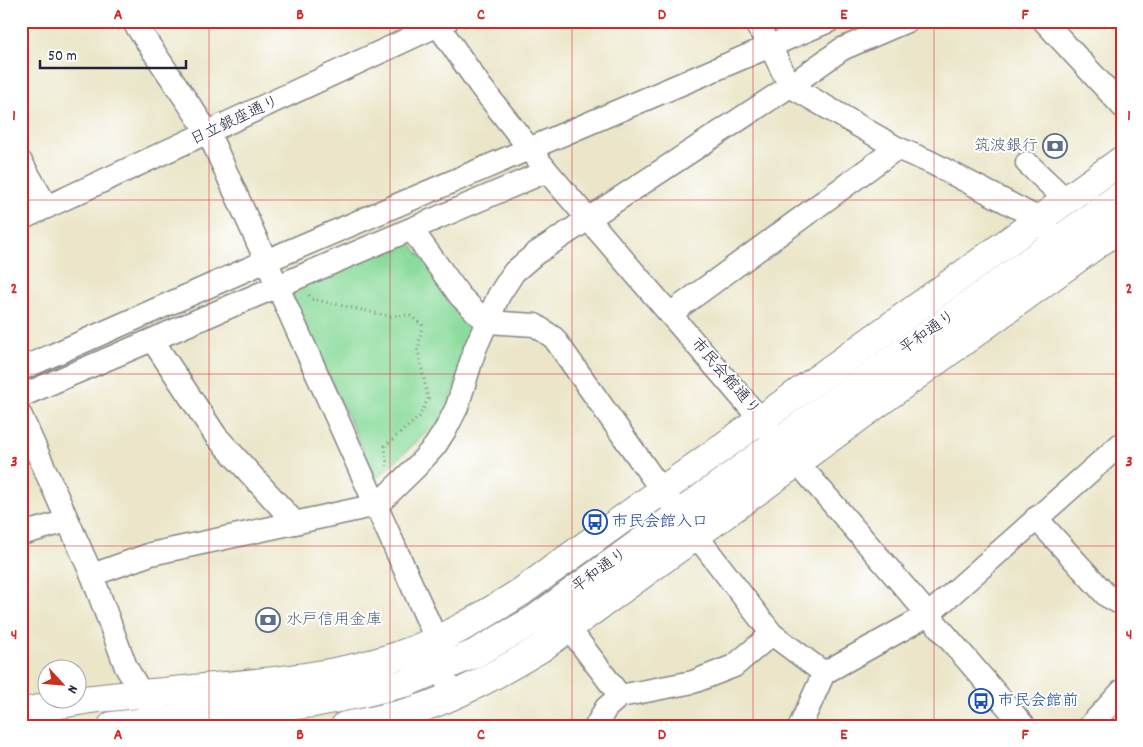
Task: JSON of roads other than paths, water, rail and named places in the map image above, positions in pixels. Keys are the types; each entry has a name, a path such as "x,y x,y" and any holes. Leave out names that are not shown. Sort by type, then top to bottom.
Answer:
{"main road":[{"path":"21,714 73,702 310,675 356,667 394,657 437,641 463,628 522,592 1122,160"},
{"name":"平和通り","path":"112,726 158,723 313,703 405,683 444,668 501,639 552,606 780,440 1065,252 1122,195"},
{"path":"345,726 409,712 450,696 541,648 798,461 1065,252 1122,226"}],"street":[{"path":"133,21 209,134 278,288 384,499 437,641 450,696"},
{"path":"754,21 770,46 790,86 897,148 930,162 1039,219 1065,252"},
{"path":"21,369 528,148 828,21"},
{"path":"92,575 151,554 295,523 384,499 435,446 447,427 457,407 475,349 486,322 499,295 514,272 535,254 590,220 842,49 907,21"},
{"path":"1044,21 1122,106"},
{"name":"日立銀座通り","path":"21,219 209,134 440,23"},
{"name":"市民会館通り","path":"440,23 528,148 547,171 1024,726"},
{"path":"670,314 897,148"},
{"path":"21,162 46,207"},
{"path":"1028,163 1066,200"},
{"path":"21,396 278,288 547,171"},
{"path":"412,230 460,296 486,322 535,325 554,338 662,491 772,634 824,673"},
{"path":"153,341 216,436 295,523"},
{"path":"21,416 92,575 126,667 158,723"},
{"path":"800,726 824,673 928,615 1122,443"},
{"path":"1036,518 1106,596 1122,604"},
{"path":"21,534 68,521"},
{"path":"552,606 620,696"},
{"path":"596,726 606,708 620,696 693,682 734,666 772,634"},
{"path":"1090,726 1122,690"}],"place":[{"name":"筑波銀行","path":"1055,146"},
{"name":"市民会館入口","path":"595,522"},
{"name":"水戸信用金庫","path":"268,620"},
{"name":"市民会館前","path":"981,701"}]}
